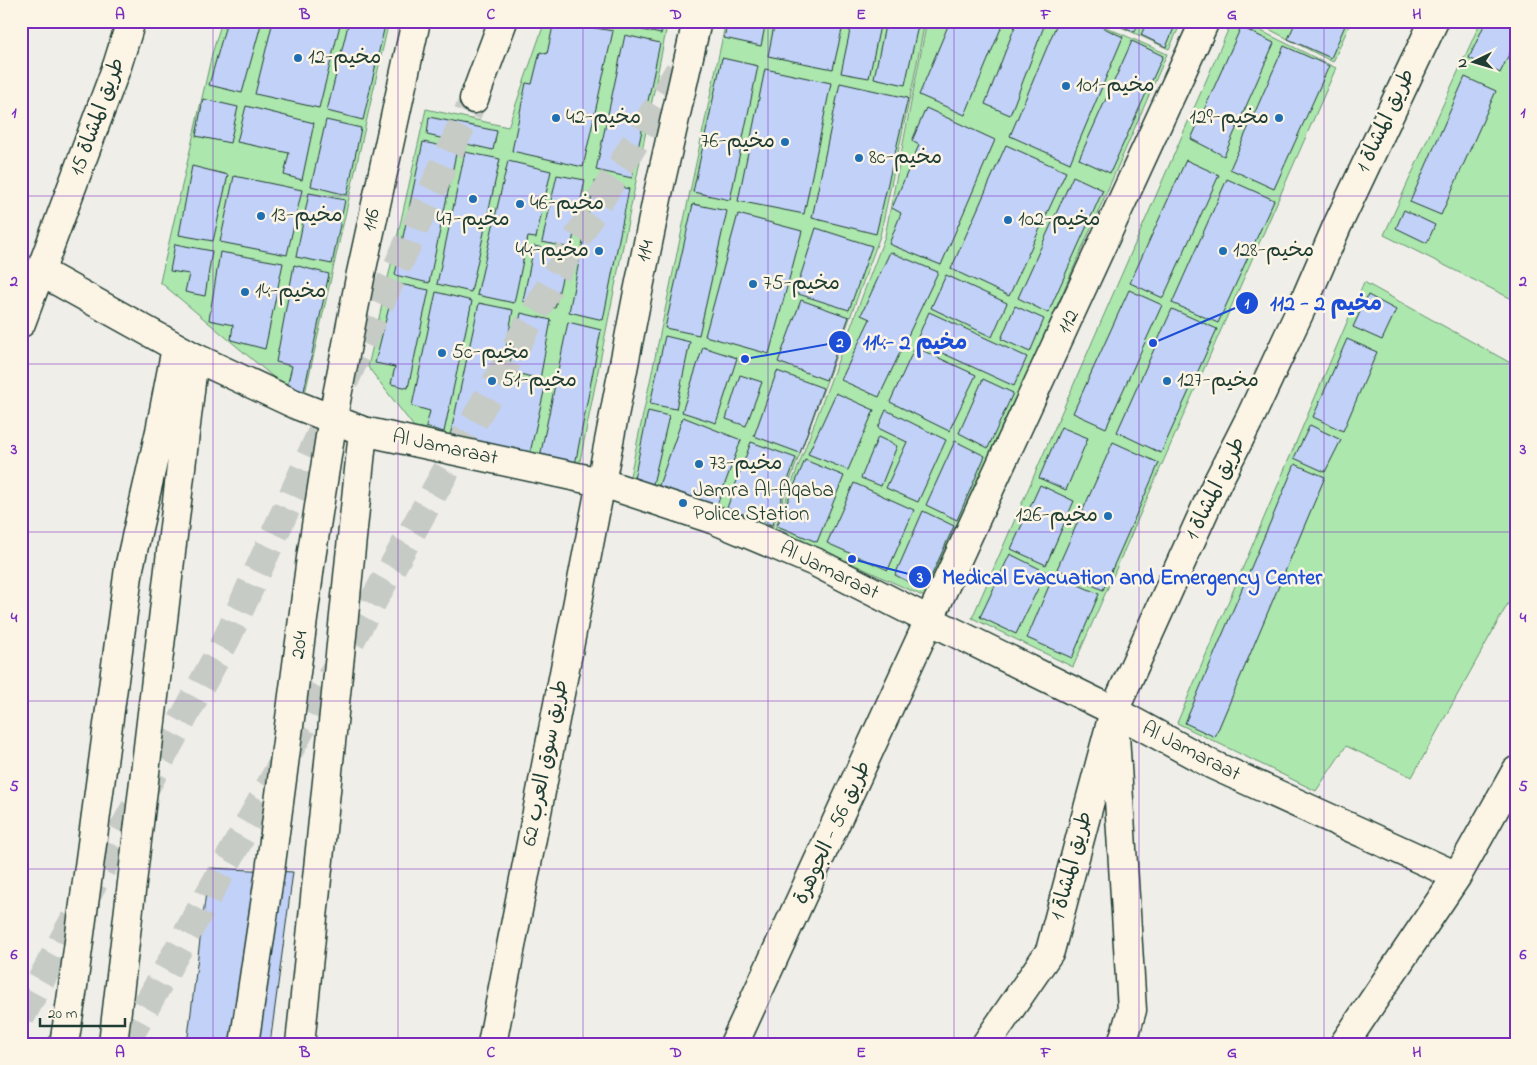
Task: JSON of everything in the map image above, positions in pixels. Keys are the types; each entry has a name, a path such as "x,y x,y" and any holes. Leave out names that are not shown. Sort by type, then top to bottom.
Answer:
{"street":[{"name":"طريق المشاة 15","path":"21,323 118,66 131,21"},
{"name":"116","path":"332,419 361,274 416,21"},
{"path":"474,99 503,21"},
{"name":"114","path":"600,482 659,189 697,21"},
{"name":"112","path":"931,621 1205,21"},
{"name":"طريق المشاة 1","path":"986,1044 1050,951 1114,710 1216,485 1250,418 1302,306 1336,226 1434,21"},
{"name":"Al Jamaraat","path":"41,272 185,352 299,406 363,431 600,482 715,520 816,562 931,621 1114,710 1213,765 1457,876"},
{"path":"64,1044 129,568 160,431 185,352"},
{"path":"112,1044 185,352"},
{"name":"204","path":"244,1044 332,419"},
{"path":"300,1044 363,431"},
{"name":"طريق سوق العرب 62","path":"492,1044 600,482"},
{"name":"طريق 56 - الجوهرة","path":"734,1044 931,621"},
{"path":"1114,710 1132,1010 1122,1044"},
{"path":"1344,1044 1457,876 1516,772"}],"green space":[{"path":"222,21 389,21 303,402 160,282 212,54"},
{"path":"545,21 668,21 578,471 418,432 368,367 426,109 508,127"},
{"path":"726,21 925,21 880,236 773,527 629,481"},
{"path":"927,21 1092,21 1167,54 929,599 775,528 885,236"},
{"path":"1108,21 1182,21 1169,49"},
{"path":"1232,21 1241,21 1336,68 1073,667 972,618"},
{"path":"1253,21 1351,21 1333,62"},
{"path":"1481,21 1516,21 1516,301 1384,235"},
{"path":"1364,282 1516,366 1516,589 1412,777 1346,746 1316,791 1177,723"}],"building":[{"path":"227,21 262,21 242,93 209,85"},
{"name":"مخيم-12","path":"273,21 341,21 319,108 255,94"},
{"path":"349,21 386,21 363,120 327,111"},
{"name":"مخيم-42","path":"554,21 613,31 583,167 512,151 526,83 532,84 540,52 547,54"},
{"path":"624,21 664,21 661,34 623,26"},
{"path":"728,21 766,21 761,46 724,38"},
{"path":"775,21 844,21 833,69 768,56"},
{"path":"852,21 881,21 869,78 841,73"},
{"path":"886,21 919,21 905,85 874,78"},
{"path":"950,21 1004,21 965,115 919,95"},
{"path":"1017,21 1046,21 1010,115 985,104"},
{"name":"مخيم-101","path":"1058,21 1089,21 1123,37 1070,163 1010,136"},
{"path":"1111,21 1139,21 1135,32"},
{"path":"1147,21 1177,21 1166,47 1141,35"},
{"path":"1296,21 1347,21 1331,58 1288,39"},
{"path":"1486,21 1516,21 1516,40 1500,73 1469,58"},
{"path":"1241,27 1274,43 1224,156 1191,139"},
{"path":"625,35 660,43 632,178 596,170"},
{"path":"1132,41 1163,56 1110,173 1079,159"},
{"name":"مخيم-129","path":"1284,46 1329,66 1274,189 1230,169"},
{"path":"722,58 758,66 730,200 693,192"},
{"name":"مخيم-76","path":"765,69 831,83 804,214 738,201"},
{"path":"1465,77 1496,91 1441,215 1410,202"},
{"name":"مخيم-80","path":"840,83 908,98 876,234 812,218"},
{"path":"203,99 238,107 230,143 196,136"},
{"name":"مخيم-13","path":"246,106 314,123 302,180 284,175 289,153 237,142"},
{"path":"926,108 995,140 941,265 889,244 901,213 892,208 919,145 912,141"},
{"path":"429,117 497,131 493,150 427,135"},
{"path":"326,120 361,128 347,195 311,186"},
{"path":"423,142 457,149 429,283 395,275"},
{"name":"مخيم-102","path":"1006,145 1066,172 1009,296 951,269"},
{"name":"مخيم-47","path":"465,152 500,159 471,292 437,284"},
{"path":"1186,160 1219,175 1163,298 1130,283"},
{"name":"مخيم-46","path":"508,161 551,171 536,238 528,237 514,303 477,295"},
{"path":"192,166 228,175 213,241 179,235"},
{"path":"557,175 585,180 571,248 542,242"},
{"name":"مخيم-13","path":"234,176 302,190 287,255 220,242"},
{"path":"1073,176 1103,190 1048,313 1018,298"},
{"name":"مخيم-128","path":"1227,179 1274,200 1218,323 1172,303"},
{"name":"مخيم-44","path":"595,181 629,189 603,320 569,312"},
{"path":"309,193 345,200 332,264 296,257"},
{"path":"693,204 727,211 699,335 665,328"},
{"path":"1404,210 1435,225 1427,243 1396,228"},
{"name":"مخيم-75","path":"738,214 802,231 769,354 705,336"},
{"path":"816,228 872,246 849,310 795,293"},
{"path":"175,244 212,251 205,296 185,292 189,274 170,271"},
{"path":"534,246 568,253 555,308 523,301"},
{"name":"مخيم-14","path":"220,252 283,263 265,349 231,340 233,325 209,320"},
{"path":"890,252 938,272 879,397 841,380 870,319 861,315"},
{"path":"294,265 329,274 304,391 287,387 292,366 276,362"},
{"path":"946,275 1007,303 992,337 931,308"},
{"path":"395,283 429,290 408,388 391,384 395,367 375,363"},
{"path":"1129,290 1162,305 1106,428 1073,413"},
{"name":"مخيم-50","path":"436,292 472,301 444,432 426,427 430,411 412,406"},
{"path":"1368,295 1396,310 1382,340 1353,327"},
{"path":"801,300 849,317 826,380 778,362"},
{"name":"مخيم-51","path":"479,303 513,310 501,376 545,387 529,457 450,436"},
{"path":"1015,306 1044,319 1030,352 1001,339"},
{"name":"مخيم-127","path":"1172,309 1217,329 1161,453 1117,432"},
{"path":"929,312 1027,357 1014,386 916,341"},
{"path":"521,313 551,320 540,379 508,371"},
{"path":"568,322 601,330 575,465 540,457"},
{"path":"665,336 690,342 676,409 650,404"},
{"path":"1347,339 1377,352 1343,431 1313,417"},
{"path":"703,347 737,358 716,423 682,412"},
{"path":"915,347 976,375 949,431 890,402"},
{"path":"777,371 823,388 800,453 754,436"},
{"path":"740,375 762,382 746,426 726,419"},
{"path":"983,379 1013,393 988,448 959,433"},
{"path":"836,393 874,410 848,470 808,454"},
{"path":"886,410 946,440 918,502 886,488 907,442 878,428"},
{"path":"648,411 669,416 653,484 634,479"},
{"name":"مخيم-73","path":"683,417 741,440 716,508 658,488"},
{"path":"1310,425 1341,440 1325,472 1294,458"},
{"path":"1061,427 1088,438 1066,490 1039,478"},
{"path":"878,437 897,446 881,486 861,478"},
{"path":"955,441 985,456 957,520 926,505"},
{"path":"751,442 796,458 772,525 727,508"},
{"name":"مخيم-126","path":"1113,442 1159,463 1103,590 1057,569"},
{"path":"805,460 844,476 817,542 777,526"},
{"path":"1295,464 1325,477 1215,737 1185,723"},
{"path":"854,483 914,510 888,570 827,543"},
{"path":"1040,485 1074,501 1046,565 1011,549"},
{"path":"923,511 954,526 925,590 895,575"},
{"path":"1010,554 1046,572 1016,634 980,617"},
{"path":"1054,574 1099,594 1072,658 1027,638"},
{"path":"209,868 293,872 270,1044 187,1044"}],"tunnel":[{"path":"125,1044 571,248 687,57"},
{"path":"21,1017 227,638 474,99"}],"place":[{"name":"مخيم-12","path":"298,58"},
{"name":"مخيم-101","path":"1066,86"},
{"name":"مخيم-42","path":"556,118"},
{"name":"مخيم-129","path":"1279,118"},
{"name":"مخيم-76","path":"785,142"},
{"name":"مخيم-80","path":"859,158"},
{"name":"مخيم-47","path":"473,199"},
{"name":"مخيم-46","path":"520,204"},
{"name":"مخيم-13","path":"261,216"},
{"name":"مخيم-102","path":"1008,220"},
{"name":"مخيم-44","path":"599,251"},
{"name":"مخيم-128","path":"1223,251"},
{"name":"مخيم-75","path":"753,284"},
{"name":"مخيم-14","path":"245,292"},
{"name":"مخيم 2 - 112","path":"1153,343"},
{"name":"مخيم-50","path":"442,353"},
{"name":"مخيم 2 -114","path":"745,359"},
{"name":"مخيم-51","path":"492,381"},
{"name":"مخيم-127","path":"1167,381"},
{"name":"مخيم-73","path":"699,464"},
{"name":"Jamra Al-Aqaba Police Station","path":"683,503"},
{"name":"مخيم-126","path":"1108,516"},
{"name":"Medical Evacuation and Emergency Center","path":"852,559"}]}
